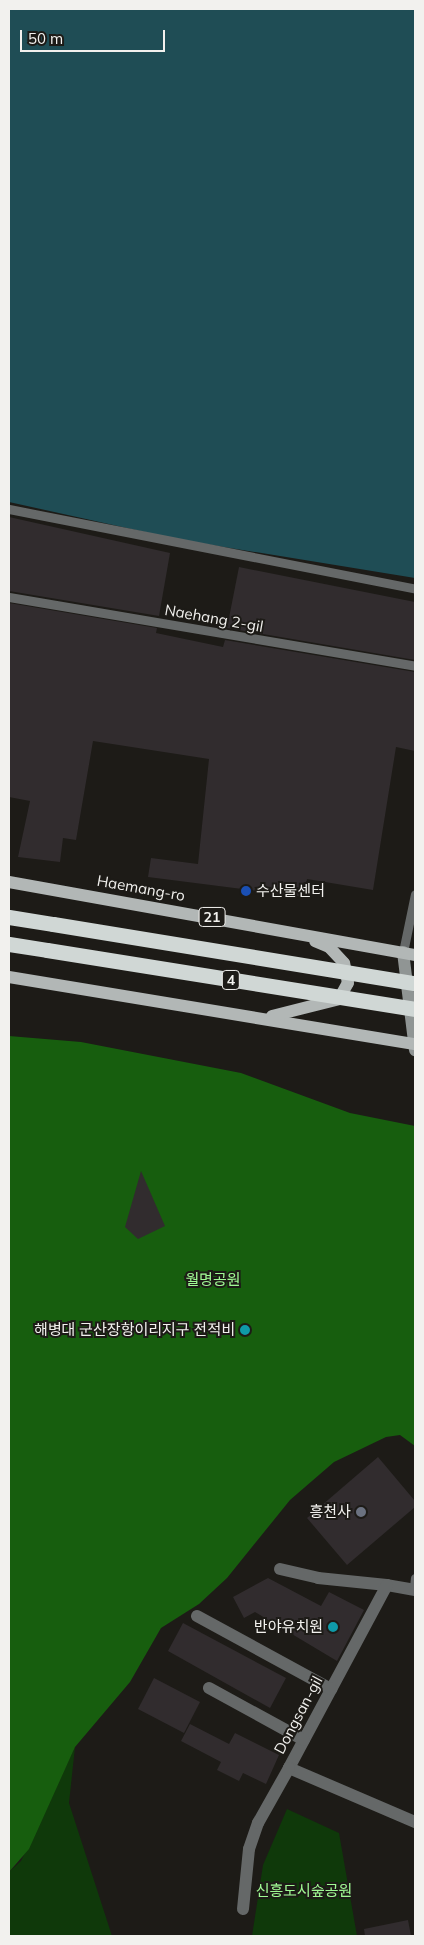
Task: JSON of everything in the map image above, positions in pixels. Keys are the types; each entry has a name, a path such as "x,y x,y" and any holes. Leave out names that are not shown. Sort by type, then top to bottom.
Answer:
{"highway":[{"name":"4","path":"9,917 415,983"},
{"name":"4","path":"9,944 415,1009"}],"main road":[{"name":"Haemang-ro","path":"9,882 291,931 409,954"},
{"path":"267,1017 339,998 348,983 344,962 329,947 291,931"},
{"path":"9,977 267,1017 415,1044"}],"street":[{"path":"409,954 415,1050"},
{"path":"280,1569 318,1578 387,1585 415,1585"},
{"name":"Dongsan-gil","path":"387,1585 289,1768 415,1822"},
{"path":"197,1616 331,1689"},
{"path":"210,1688 304,1740"},
{"path":"243,1909 249,1848 258,1823 289,1768"}],"lane":[{"path":"9,510 415,589"},
{"name":"Naehang 2-gil","path":"9,597 415,666"},
{"path":"409,954 415,894"}],"green space":[{"name":"월명공원","path":"9,1036 81,1042 241,1073 350,1113 415,1126 415,1446 400,1435 386,1437 334,1462 290,1500 227,1578 199,1604 161,1628 130,1682 75,1747 29,1849 9,1872"},
{"path":"75,1747 69,1803 112,1936 9,1936 9,1872 21,1861"},
{"name":"신흥도시숲공원","path":"287,1809 339,1833 357,1936 252,1936 263,1865"}],"water":[{"path":"9,9 415,9 415,578 181,540 9,502"}],"building":[{"path":"9,517 170,553 159,616 9,591"},
{"path":"239,567 415,602 415,660 227,628"},
{"path":"9,603 157,628 156,633 223,647 225,640 415,672 415,751 396,747 373,890 307,879 304,897 148,877 151,858 198,864 209,759 93,741 76,840 63,838 60,862 18,857 30,801 9,797"},
{"path":"141,1171 165,1226 138,1239 125,1227"},
{"name":"흥천사","path":"378,1457 415,1501 415,1507 347,1565 307,1518"},
{"path":"268,1578 321,1606 329,1592 364,1610 337,1661 255,1612 244,1618 233,1597"},
{"path":"183,1623 286,1678 270,1708 168,1651"},
{"path":"154,1678 200,1702 184,1733 138,1709"},
{"path":"190,1724 229,1744 235,1733 279,1755 266,1784 243,1773 239,1781 217,1770 221,1762 181,1741"},
{"path":"408,1920 411,1936 365,1936 364,1929"}],"place":[{"name":"수산물센터","path":"246,891"},
{"name":"해병대 군산장항이리지구 전적비","path":"245,1330"},
{"name":"흥천사","path":"361,1512"},
{"name":"반야유치원","path":"333,1627"}]}
